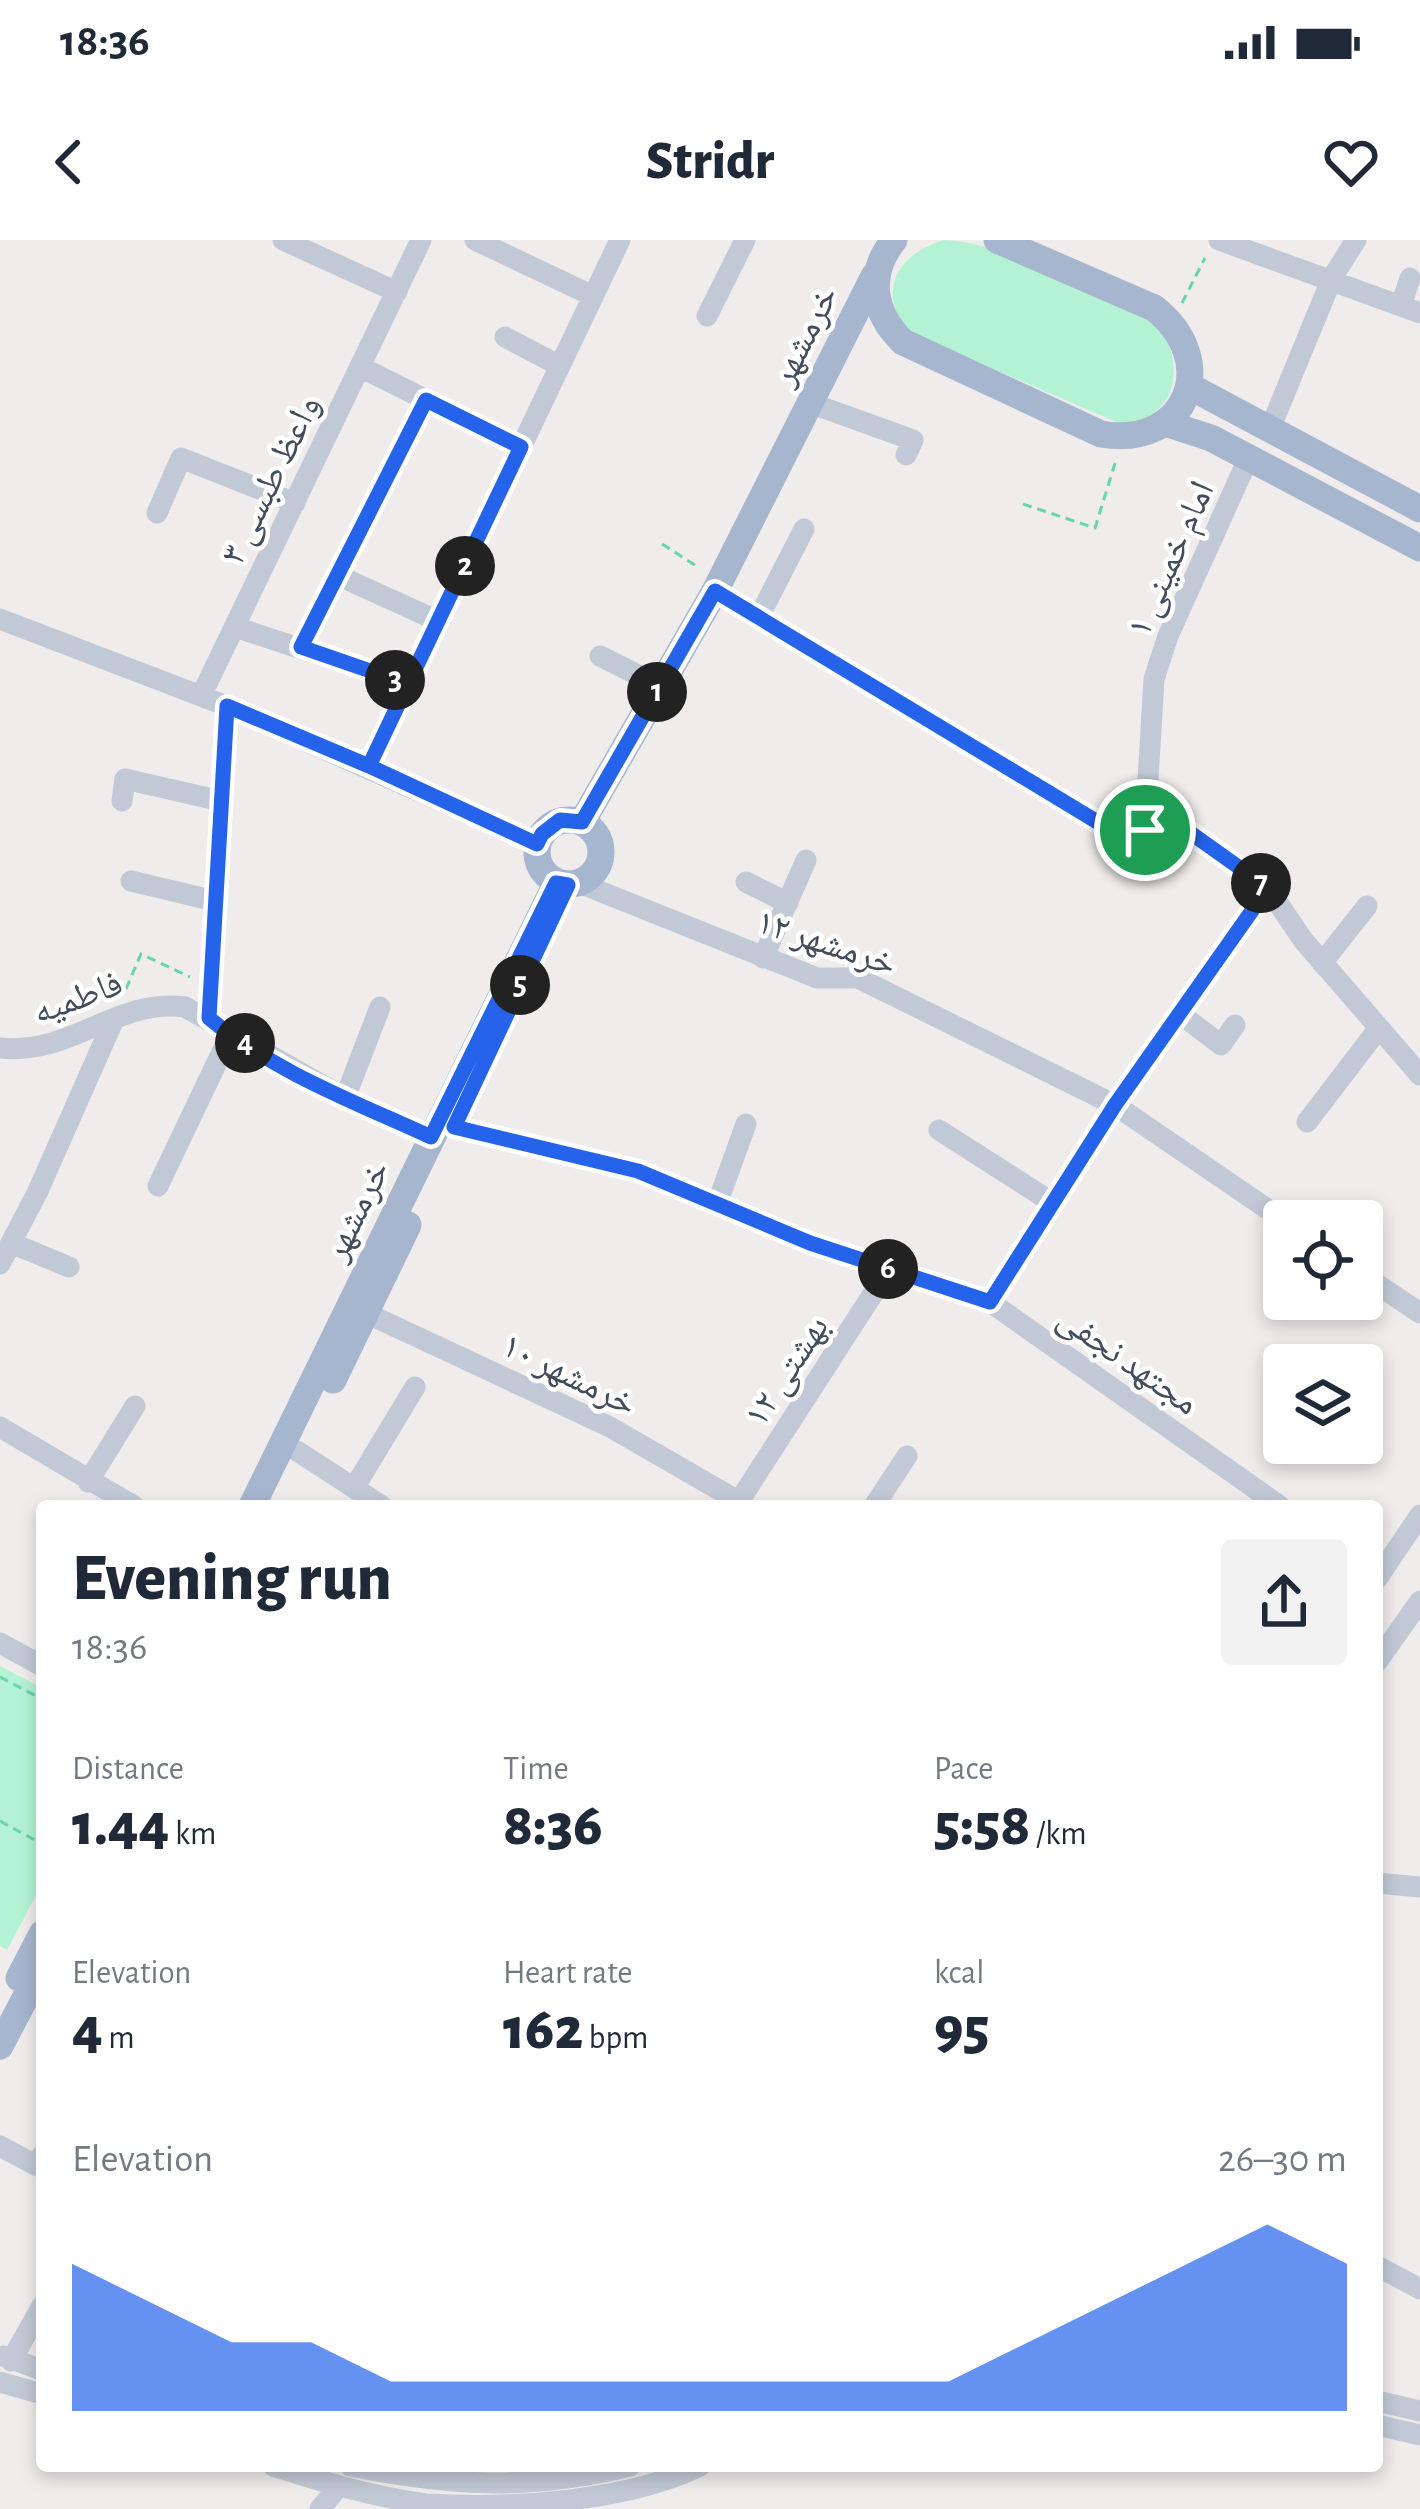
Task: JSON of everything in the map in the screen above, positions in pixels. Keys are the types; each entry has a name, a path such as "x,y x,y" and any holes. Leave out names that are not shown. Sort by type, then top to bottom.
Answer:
{"main road":[{"path":"838,348 858,339 903,343 1101,434 1123,438 1165,424 1189,386 1191,363 1185,341 1172,322 1154,308 997,240"},
{"path":"888,245 876,282 876,305 886,326 903,343"},
{"name":"خرمشهر","path":"582,822 717,586 888,245"},
{"path":"1189,386 1420,509"},
{"path":"1165,424 1211,438 1420,548"},
{"path":"560,820 582,822 591,828 601,848 596,870 568,884 538,862 537,844 560,820"},
{"name":"خرمشهر","path":"255,1500 568,884"},
{"name":"خرمشهر","path":"272,1500 367,1313 442,1132"},
{"path":"0,2013 36,1945"},
{"path":"0,2046 36,1977"}],"street":[{"path":"283,240 397,292"},
{"name":"واعظ طبسی ۳","path":"201,696 421,240"},
{"path":"475,240 593,296"},
{"path":"369,766 620,240"},
{"path":"707,316 745,240"},
{"path":"1219,240 1411,310 1410,278"},
{"path":"1270,429 1332,278 1356,240"},
{"path":"505,337 560,366"},
{"path":"360,368 521,447"},
{"path":"301,647 426,400"},
{"path":"809,403 913,440 906,455"},
{"path":"157,513 181,458 295,503"},
{"name":"امام خمینی ۱","path":"1145,830 1154,679 1168,636 1249,458"},
{"path":"759,617 804,529"},
{"path":"337,575 438,621"},
{"path":"717,586 759,617 1114,832 1178,824 1268,888 1322,963 1420,1075"},
{"path":"0,619 227,706 537,844"},
{"path":"235,627 408,684"},
{"path":"600,656 660,686"},
{"path":"209,1018 227,706"},
{"path":"122,802 124,779 221,801"},
{"path":"763,958 806,860"},
{"path":"131,881 215,901"},
{"path":"746,882 788,903"},
{"name":"خرمشهر ۱۲","path":"568,884 817,978 858,978 1115,1105 1263,1206"},
{"path":"990,1302 1115,1105 1268,888"},
{"path":"1322,963 1367,906"},
{"name":"فاطمیه","path":"0,1048 58,1044 158,1003 184,1007 345,1098 442,1132"},
{"path":"345,1098 380,1007"},
{"path":"1179,1013 1221,1045 1235,1025"},
{"path":"0,1264 114,1018"},
{"path":"1307,1122 1379,1028"},
{"path":"158,1186 230,1035"},
{"path":"718,1204 746,1124"},
{"path":"939,1130 1053,1203"},
{"name":"مجتهد نجفی","path":"442,1132 638,1171 810,1243 990,1302 1271,1500"},
{"path":"11,1243 69,1268"},
{"name":"بهشتی ۱۲","path":"741,1500 889,1269"},
{"path":"1383,1288 1420,1313"},
{"name":"خرمشهر ۱۰","path":"367,1313 610,1427 731,1500"},
{"path":"354,1488 416,1387"},
{"path":"88,1482 135,1406"},
{"path":"0,1427 122,1500"},
{"path":"296,1450 373,1500"},
{"path":"878,1500 907,1456"},
{"path":"1383,1569 1420,1515"},
{"path":"1383,1654 1420,1602"},
{"path":"0,1643 36,1663"},
{"path":"1383,1883 1420,1887"},
{"path":"0,2146 36,2164"},
{"path":"1383,2269 1420,2289"},
{"path":"36,2314 6,2357 36,2368"},
{"path":"0,2382 36,2392"},
{"path":"1383,2402 1420,2411"},
{"path":"1383,2426 1420,2435"},
{"path":"344,2476 497,2485 606,2472"},
{"path":"344,2476 427,2507 530,2507 599,2503 687,2472"},
{"path":"320,2509 344,2476"}],"path":[{"path":"1172,322 1204,261"},
{"path":"1023,504 1095,529 1123,438"},
{"path":"662,544 717,586"},
{"path":"114,1018 141,954 211,986"},
{"path":"0,1677 36,1697"},
{"path":"0,1821 36,1841"}],"green space":[{"path":"944,240 1004,254 1152,321 1164,335 1173,362 1171,389 1163,404 1145,418 1121,424 906,331 893,301 897,275 915,254"},
{"path":"0,1666 36,1685 36,1895 7,1950 0,1946"}],"route":[{"path":"1145,830 1114,832 715,591 582,822 560,820 549,826 537,844 369,766 521,447 426,400 301,647 408,684 369,766 227,706 209,1018 230,1035 345,1098 431,1137 556,883 568,885 454,1127 638,1171 810,1243 990,1302 1115,1105 1268,888 1178,824 1145,830"}]}
